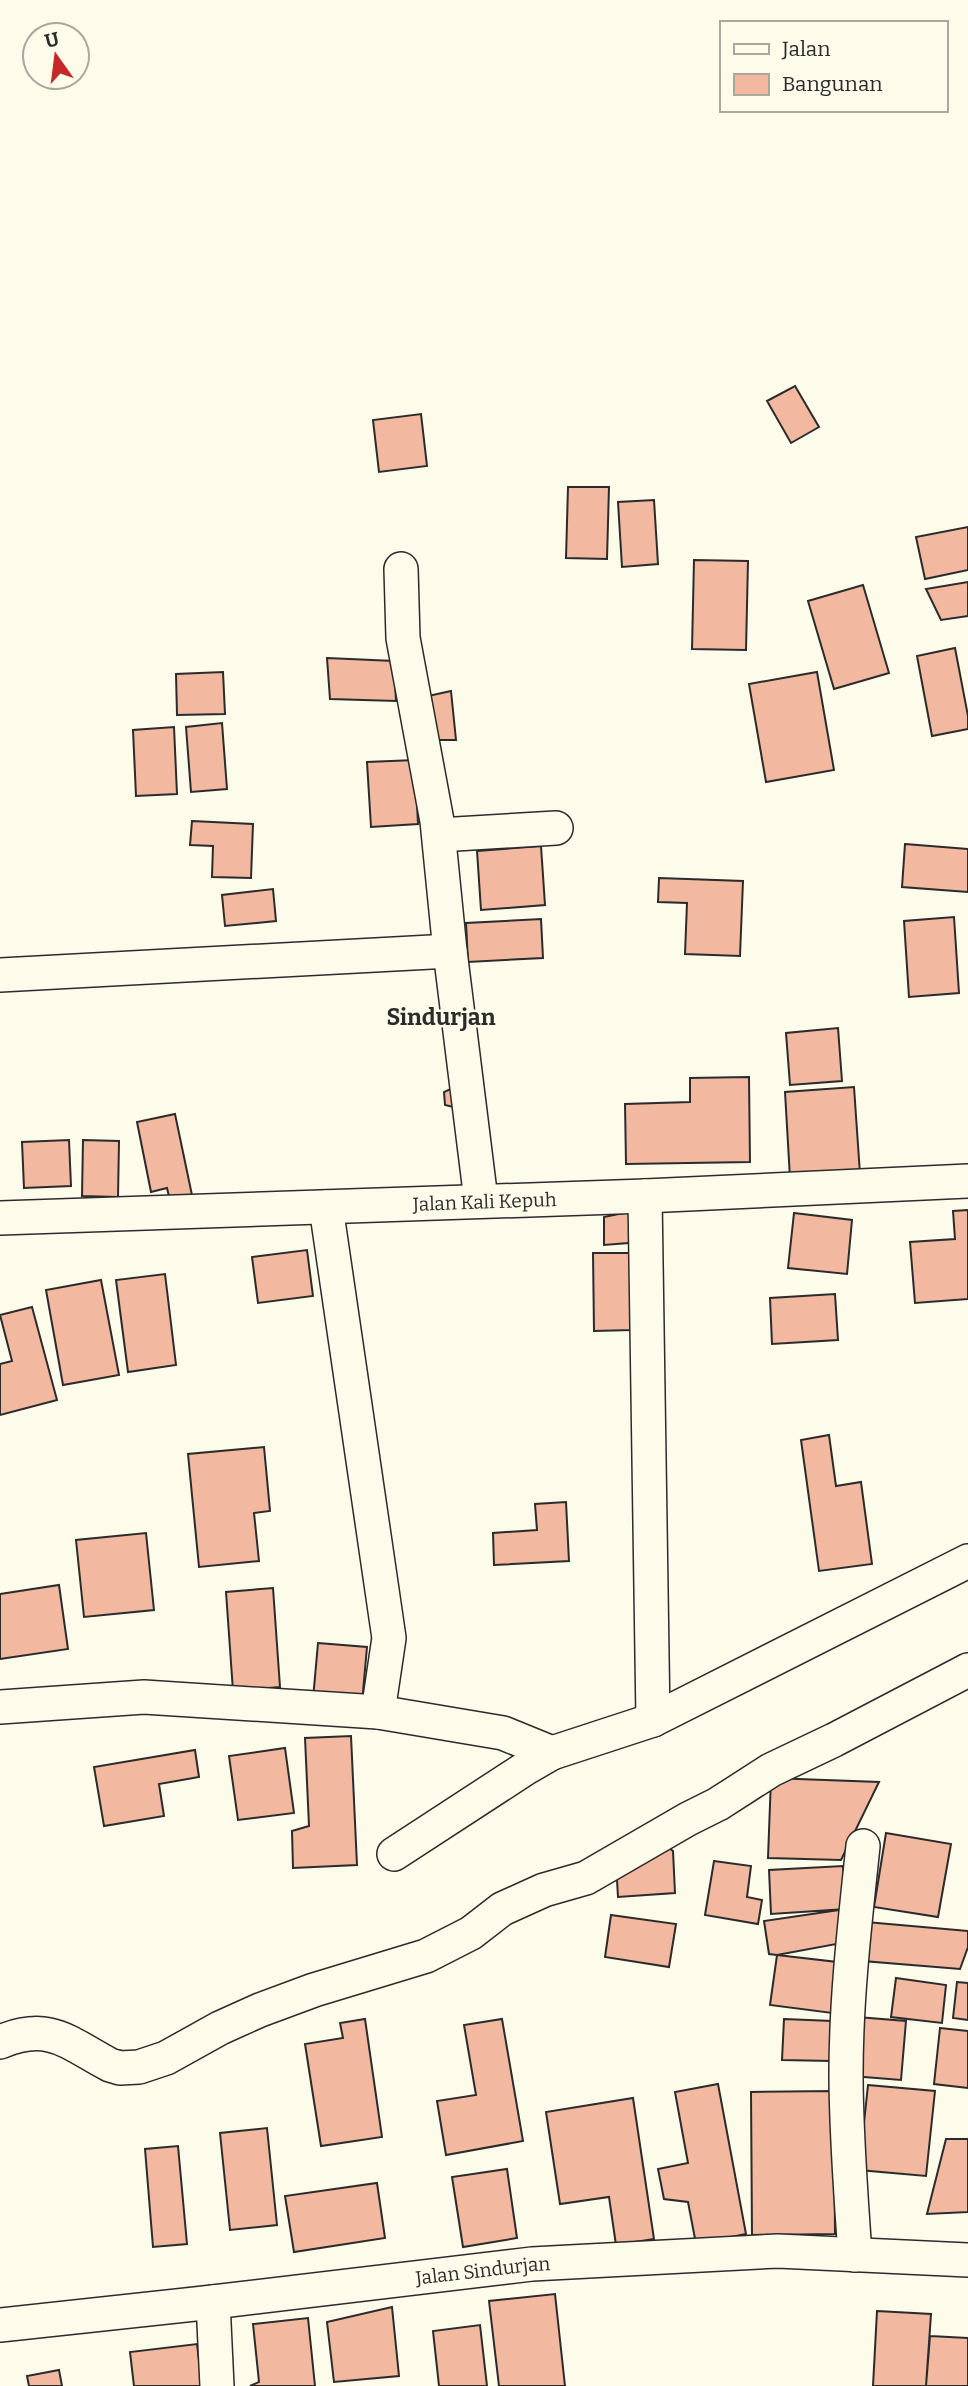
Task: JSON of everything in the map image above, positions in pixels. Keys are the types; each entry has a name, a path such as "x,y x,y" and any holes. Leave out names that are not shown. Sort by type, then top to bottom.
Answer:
{"street":[{"path":"401,569 403,638 439,835 450,951 481,1200"},
{"path":"439,835 556,828"},
{"path":"0,975 450,951"},
{"name":"Jalan Kali Kepuh","path":"0,1218 645,1196 968,1181"},
{"path":"645,1196 653,1720"},
{"path":"326,1207 389,1638 378,1712"},
{"path":"394,1854 552,1753 653,1720 968,1561"},
{"path":"0,2042 26,2035 49,2033 120,2068 139,2067 166,2058 220,2028 260,2010 314,1990 426,1956 471,1933 502,1909 544,1890 586,1878 718,1804 771,1770 968,1670"},
{"path":"0,1707 144,1698 378,1712 503,1733 552,1753"},
{"path":"855,2255 847,2142 846,2073 852,1944 863,1846"},
{"name":"Jalan Sindurjan","path":"0,2325 533,2263 778,2251 968,2260"},
{"path":"213,2302 217,2386"}],"building":[{"path":"795,386 819,427 791,443 767,401"},
{"path":"421,414 427,466 379,472 373,420"},
{"path":"568,487 609,487 607,559 566,558"},
{"path":"654,500 658,564 622,567 618,502"},
{"path":"968,527 968,570 925,579 916,537"},
{"path":"694,560 748,561 746,650 692,649"},
{"path":"968,582 968,616 941,620 926,589"},
{"path":"863,585 889,673 834,689 808,601"},
{"path":"955,648 968,729 932,736 917,656"},
{"path":"327,658 394,661 396,701 330,699"},
{"path":"223,672 225,714 177,715 176,674"},
{"path":"817,672 834,770 766,782 749,684"},
{"path":"451,691 456,740 435,740 428,696"},
{"path":"222,723 227,789 191,792 186,727"},
{"path":"174,727 177,794 136,796 133,730"},
{"path":"415,760 418,824 371,827 367,762"},
{"path":"192,821 253,824 251,878 212,877 213,846 190,845"},
{"path":"905,844 968,849 968,892 902,887"},
{"path":"541,846 545,905 481,910 477,851"},
{"path":"659,878 743,881 740,956 685,954 687,903 658,902"},
{"path":"273,889 276,921 225,926 222,895"},
{"path":"954,917 959,993 909,997 904,921"},
{"path":"541,919 543,958 468,962 466,923"},
{"path":"838,1028 842,1081 790,1085 786,1033"},
{"path":"749,1077 750,1162 626,1164 625,1104 690,1102 690,1078"},
{"path":"457,1086 461,1109 445,1105 444,1092"},
{"path":"854,1087 860,1174 790,1178 785,1092"},
{"path":"175,1114 193,1200 171,1205 167,1188 151,1192 137,1122"},
{"path":"69,1140 71,1186 24,1188 22,1142"},
{"path":"83,1140 119,1141 118,1197 82,1196"},
{"path":"638,1210 641,1242 604,1245 604,1217"},
{"path":"968,1210 968,1299 915,1303 910,1242 955,1239 953,1211"},
{"path":"794,1213 852,1220 847,1274 788,1268"},
{"path":"307,1250 313,1296 258,1303 252,1257"},
{"path":"593,1253 631,1253 632,1330 594,1331"},
{"path":"165,1274 176,1365 128,1372 116,1280"},
{"path":"101,1280 119,1375 63,1385 46,1290"},
{"path":"835,1294 838,1340 772,1344 770,1298"},
{"path":"32,1307 57,1400 0,1415 0,1364 12,1361 0,1315"},
{"path":"829,1435 836,1486 861,1482 872,1564 819,1571 801,1440"},
{"path":"264,1447 270,1511 254,1513 259,1561 199,1567 188,1454"},
{"path":"566,1502 569,1561 494,1565 493,1533 537,1530 535,1504"},
{"path":"146,1533 154,1610 84,1617 76,1540"},
{"path":"59,1585 68,1649 0,1659 0,1594"},
{"path":"273,1588 280,1687 233,1691 226,1592"},
{"path":"318,1643 367,1647 362,1703 313,1699"},
{"path":"351,1736 357,1865 293,1868 292,1831 309,1826 305,1738"},
{"path":"285,1748 294,1813 238,1820 229,1756"},
{"path":"195,1750 199,1777 159,1784 164,1816 104,1826 94,1767"},
{"path":"771,1778 879,1782 841,1860 768,1858"},
{"path":"886,1833 951,1844 938,1917 874,1907"},
{"path":"661,1842 673,1851 675,1893 618,1897 616,1863"},
{"path":"714,1861 751,1866 747,1897 762,1900 758,1924 705,1915"},
{"path":"843,1866 846,1909 771,1914 769,1870"},
{"path":"846,1909 842,1943 777,1955 769,1954 764,1921"},
{"path":"611,1915 676,1924 669,1967 605,1957"},
{"path":"866,1922 968,1931 968,1947 960,1969 863,1961"},
{"path":"777,1955 837,1962 832,2013 770,2005"},
{"path":"896,1978 946,1985 942,2023 891,2017"},
{"path":"957,1982 968,1983 968,2020 953,2018"},
{"path":"857,2017 906,2021 901,2080 852,2076"},
{"path":"365,2019 382,2137 321,2146 305,2044 343,2038 340,2023"},
{"path":"502,2019 523,2141 446,2155 437,2101 476,2095 464,2025"},
{"path":"784,2019 832,2021 831,2061 782,2060"},
{"path":"940,2028 968,2031 968,2088 934,2084"},
{"path":"718,2084 746,2234 696,2244 688,2202 664,2199 658,2169 688,2163 675,2092"},
{"path":"868,2085 935,2091 926,2176 859,2170"},
{"path":"834,2091 835,2234 752,2235 751,2092"},
{"path":"633,2098 654,2239 616,2245 609,2197 560,2204 546,2112"},
{"path":"267,2128 277,2225 230,2230 220,2133"},
{"path":"946,2139 968,2139 968,2212 927,2214"},
{"path":"178,2146 187,2244 153,2247 145,2149"},
{"path":"507,2169 517,2238 463,2247 452,2177"},
{"path":"377,2183 385,2238 294,2252 285,2196"},
{"path":"555,2294 565,2386 499,2386 489,2301"},
{"path":"392,2307 399,2376 334,2382 327,2322"},
{"path":"877,2311 931,2314 926,2386 873,2386"},
{"path":"308,2318 315,2386 250,2386 259,2382 253,2324"},
{"path":"480,2325 487,2386 439,2386 433,2331"},
{"path":"930,2336 968,2338 968,2386 926,2386"},
{"path":"197,2344 202,2386 134,2386 130,2352"},
{"path":"59,2370 62,2386 29,2386 27,2376"}],"district":[{"name":"Sindurjan","path":"441,1017"}]}
